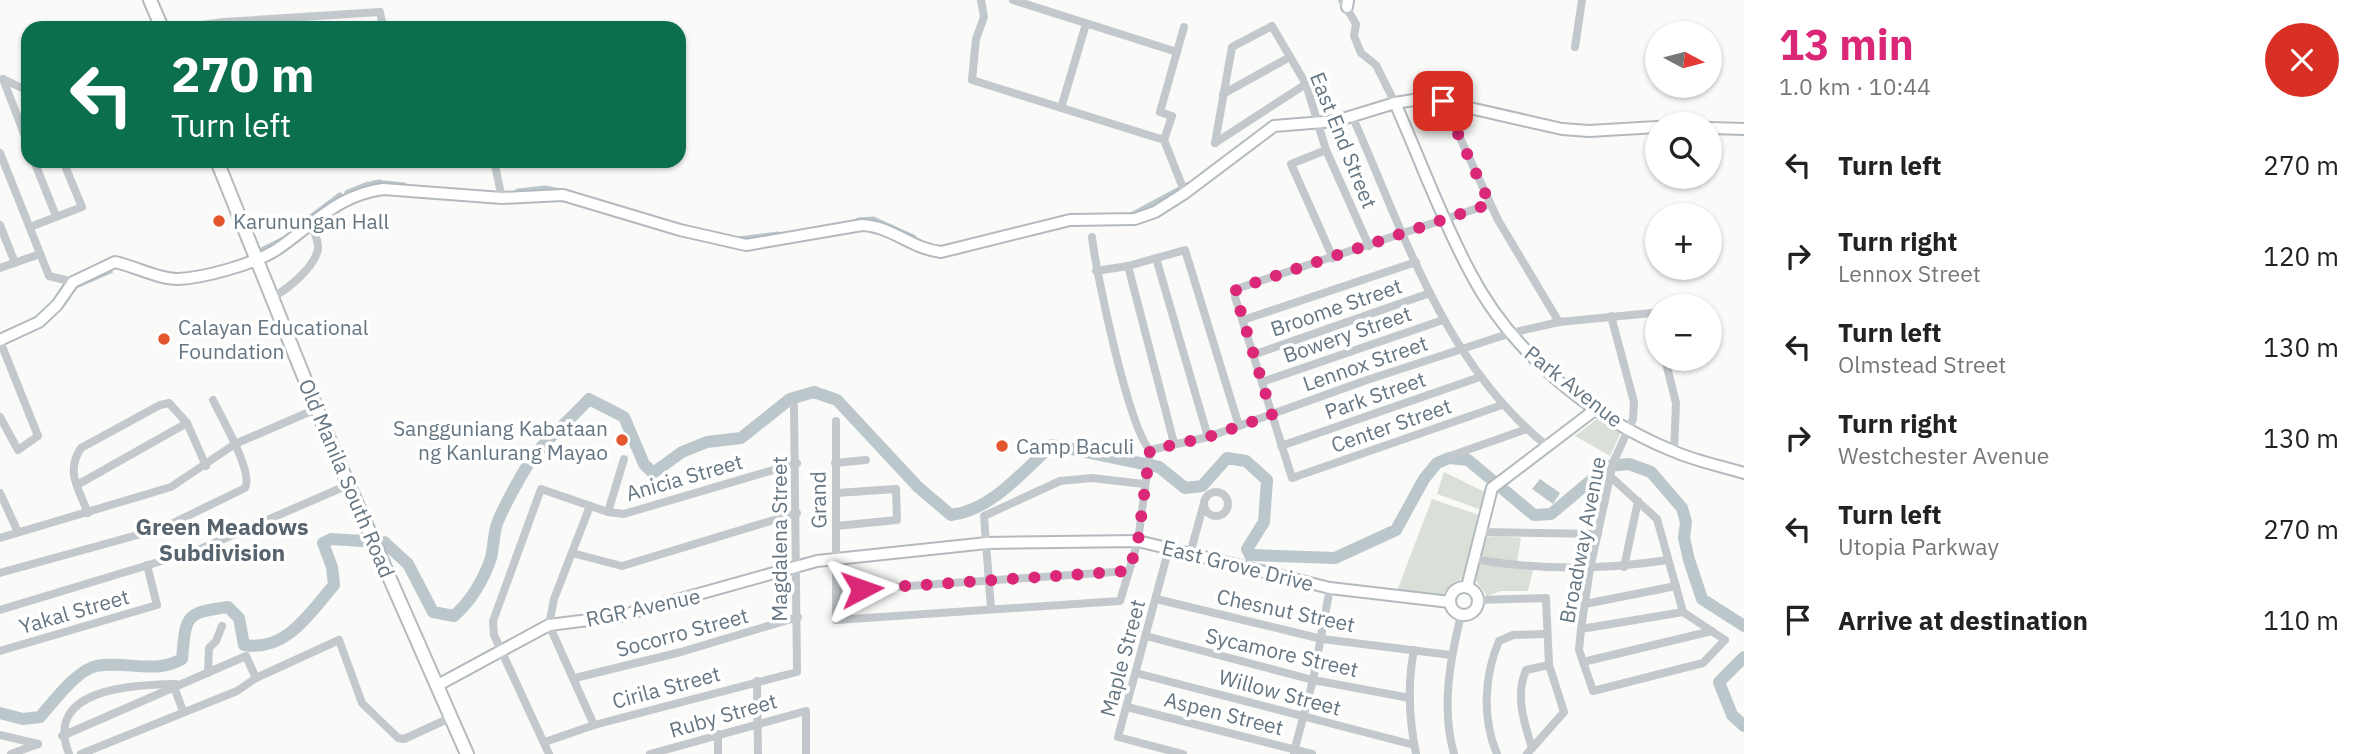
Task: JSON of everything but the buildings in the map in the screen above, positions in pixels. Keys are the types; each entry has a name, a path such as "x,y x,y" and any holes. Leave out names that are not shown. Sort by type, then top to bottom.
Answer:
{"main road":[{"path":"150,0 159,21"},
{"name":"Old Manila South Road","path":"220,168 348,485 467,754"}],"street":[{"path":"981,0 984,17 976,39 972,80 1164,140"},
{"path":"1013,0 1177,52"},
{"path":"1575,47 1582,0"},
{"path":"1346,2 1356,24 1354,36 1361,53 1376,65 1395,103"},
{"path":"273,21 380,12 382,21"},
{"path":"1061,108 1086,24"},
{"name":"East End Street","path":"1306,83 1215,144 1232,47 1272,26 1306,83 1326,150 1369,246"},
{"path":"1184,27 1160,113 1172,116 1164,140 1185,193"},
{"path":"1223,94 1290,57"},
{"path":"2,78 21,88"},
{"path":"2,78 21,126"},
{"path":"0,417 18,450 38,436 3,360 0,340 39,322 57,305 73,282 115,261 175,279 204,275 256,260 275,251 310,222 349,198 383,189 502,198 563,195 680,230 746,245 862,225 877,225 929,251 941,252 1069,220 1135,219 1155,212 1185,193 1274,126 1317,124 1353,118 1395,103 1426,98 1562,129 1589,131 1645,128"},
{"path":"1443,101 1490,204 1559,322"},
{"name":"Park Avenue","path":"1395,103 1470,272 1511,333 1552,375 1627,429 1674,452 1744,473"},
{"path":"1353,118 1443,320 1480,377 1502,405 1546,445"},
{"path":"1722,128 1744,129"},
{"path":"1326,150 1291,164 1333,258"},
{"path":"0,153 49,276 73,282"},
{"path":"37,168 56,216"},
{"path":"30,227 82,206 66,168"},
{"path":"496,168 502,198"},
{"path":"1281,446 1236,289 1490,204"},
{"path":"271,298 292,287 317,254 317,240 310,222"},
{"path":"0,225 15,263"},
{"path":"1092,237 1096,271 1141,441 1150,450 1138,541 1120,601 991,609 984,516 1060,481 1091,478 1144,484"},
{"path":"1096,271 1128,266 1185,250 1239,426"},
{"path":"0,268 40,254"},
{"path":"1156,258 1208,437"},
{"path":"1243,320 1416,262"},
{"path":"1128,266 1174,443"},
{"name":"Broome Street","path":"1253,355 1430,293"},
{"name":"Lennox Street","path":"1150,450 1208,437 1511,333 1559,322 1645,314"},
{"name":"Broadway Avenue","path":"1611,316 1634,402 1633,419 1613,470 1598,534 1581,629 1579,650 1592,691 1703,663 1725,640 1712,631"},
{"name":"Bowery Street","path":"1262,382 1443,320"},
{"path":"1668,371 1676,403 1674,452"},
{"name":"Park Street","path":"1281,446 1480,377"},
{"path":"0,573 163,528 245,488 247,481 236,444 213,400"},
{"path":"88,513 72,470 81,448 160,405 169,403 187,423 206,466"},
{"name":"Center Street","path":"1281,446 1292,478 1502,405"},
{"name":"Magdalena Street","path":"794,406 797,463 797,672"},
{"path":"0,538 171,487 236,444 316,409"},
{"path":"1467,587 1495,485 1596,409"},
{"name":"Grand","path":"836,421 836,620 991,609"},
{"path":"77,485 187,423"},
{"path":"1450,456 1527,429"},
{"path":"608,512 624,459"},
{"path":"835,463 866,460"},
{"name":"Anicia Street","path":"501,651 494,635 493,621 541,489 608,512 624,514 797,463"},
{"path":"1613,470 1638,501 1657,519 1683,612 1712,631"},
{"path":"0,610 198,550 348,485"},
{"path":"836,526 897,520 896,489 837,493"},
{"path":"0,493 18,532"},
{"path":"1624,567 1638,501"},
{"path":"1190,554 1204,502"},
{"path":"590,506 554,599 549,625 594,725"},
{"path":"572,553 622,566 797,513"},
{"path":"1480,532 1598,534"},
{"name":"East Grove Drive","path":"817,561 986,543 1138,541 1329,588 1450,602"},
{"name":"Maple Street","path":"1169,548 1118,737 1183,754"},
{"path":"1474,559 1516,567 1590,569 1668,560"},
{"name":"RGR Avenue","path":"438,685 549,625 620,617 817,561"},
{"name":"Yakal Street","path":"0,651 157,605 147,565"},
{"path":"836,591 1129,571"},
{"path":"1585,604 1676,586"},
{"path":"1467,587 1475,593 1478,600 1473,612 1461,615 1453,610 1450,602 1454,591 1467,587"},
{"path":"1294,752 1322,639 1329,588"},
{"path":"1478,600 1546,598 1545,634 1549,665 1564,712 1529,751"},
{"name":"Chesnut Street","path":"1156,599 1322,639 1451,655"},
{"path":"1581,629 1683,612"},
{"path":"1454,754 1448,710 1451,655 1461,615"},
{"name":"Socorro Street","path":"575,678 681,652 798,617"},
{"path":"208,673 209,648 222,626"},
{"path":"1583,662 1712,631"},
{"path":"1497,754 1487,712 1488,678 1499,641 1545,634"},
{"name":"Sycamore Street","path":"1146,636 1313,680 1410,698"},
{"path":"81,754 237,691 256,678 338,640 362,703 398,738 404,739 452,717"},
{"path":"1414,650 1409,673 1415,750"},
{"path":"501,651 550,754"},
{"path":"62,736 246,656 256,678"},
{"path":"1529,751 1521,683 1526,670 1549,665"},
{"name":"Cirila Street","path":"545,742 594,725 797,672"},
{"name":"Willow Street","path":"1136,673 1304,716 1415,750"},
{"path":"757,681 758,754"},
{"path":"178,685 183,711"},
{"path":"69,754 62,736 63,723 96,693 117,687 178,685"},
{"name":"Aspen Street","path":"1127,706 1294,752 1312,754"},
{"name":"Ruby Street","path":"650,754 806,711 806,754"},
{"path":"718,734 718,754"},
{"path":"0,735 38,744"},
{"path":"11,754 38,744"},
{"path":"38,744 40,754"}],"shaded area":[{"path":"1601,416 1621,432 1610,456 1575,436"},
{"path":"1444,472 1487,493 1479,509 1437,494"},
{"path":"1540,479 1560,493 1553,504 1532,489"},
{"path":"1432,499 1479,515 1465,578 1453,582 1442,595 1397,591"},
{"path":"1485,537 1521,538 1517,563 1480,556"},
{"path":"1478,563 1533,570 1528,591 1501,591 1487,596 1476,581"}],"waterway":[{"path":"373,184 380,183"},
{"path":"385,184 404,186"},
{"path":"348,193 368,185"},
{"path":"1133,215 1187,186"},
{"path":"518,192 545,189 565,193"},
{"path":"291,233 340,196"},
{"path":"859,221 873,220 913,238"},
{"path":"738,240 778,235"},
{"path":"262,251 282,241"},
{"path":"71,294 77,287 112,272"},
{"path":"384,542 408,564 433,612 454,616 472,597 484,575 491,558 498,521 528,465 544,444 589,399 624,417 644,464 653,473 682,452 707,442 741,438 790,399 814,392 837,400 918,487 951,515 966,512 993,498 1052,445 1159,467 1185,488 1202,486 1227,458 1246,461 1267,480 1264,522 1247,549 1250,555 1335,558 1396,530 1424,479 1437,463 1449,458 1468,460 1534,515 1551,514 1608,466 1629,464 1651,472 1682,508 1686,522 1684,538 1702,599 1744,626"},
{"path":"0,713 23,719 40,717 73,680 96,666 151,667 172,664 182,659 190,619 203,612 228,607 239,618 244,645 272,643 306,619 334,585 332,567 323,543 331,539 362,541"},
{"path":"1744,657 1719,682 1732,715 1744,726"}],"place":[{"name":"Karunungan Hall","path":"219,221"},
{"name":"Calayan Educational Foundation","path":"164,339"},
{"name":"Sangguniang Kabataan ng Kanlurang Mayao","path":"622,440"},
{"name":"Camp Baculi","path":"1002,446"}],"district":[{"name":"Green Meadows Subdivision","path":"222,539"}],"route":[{"path":"862,589 1129,571 1138,541 1150,450 1208,437 1272,415 1236,289 1490,204 1443,101"}]}
